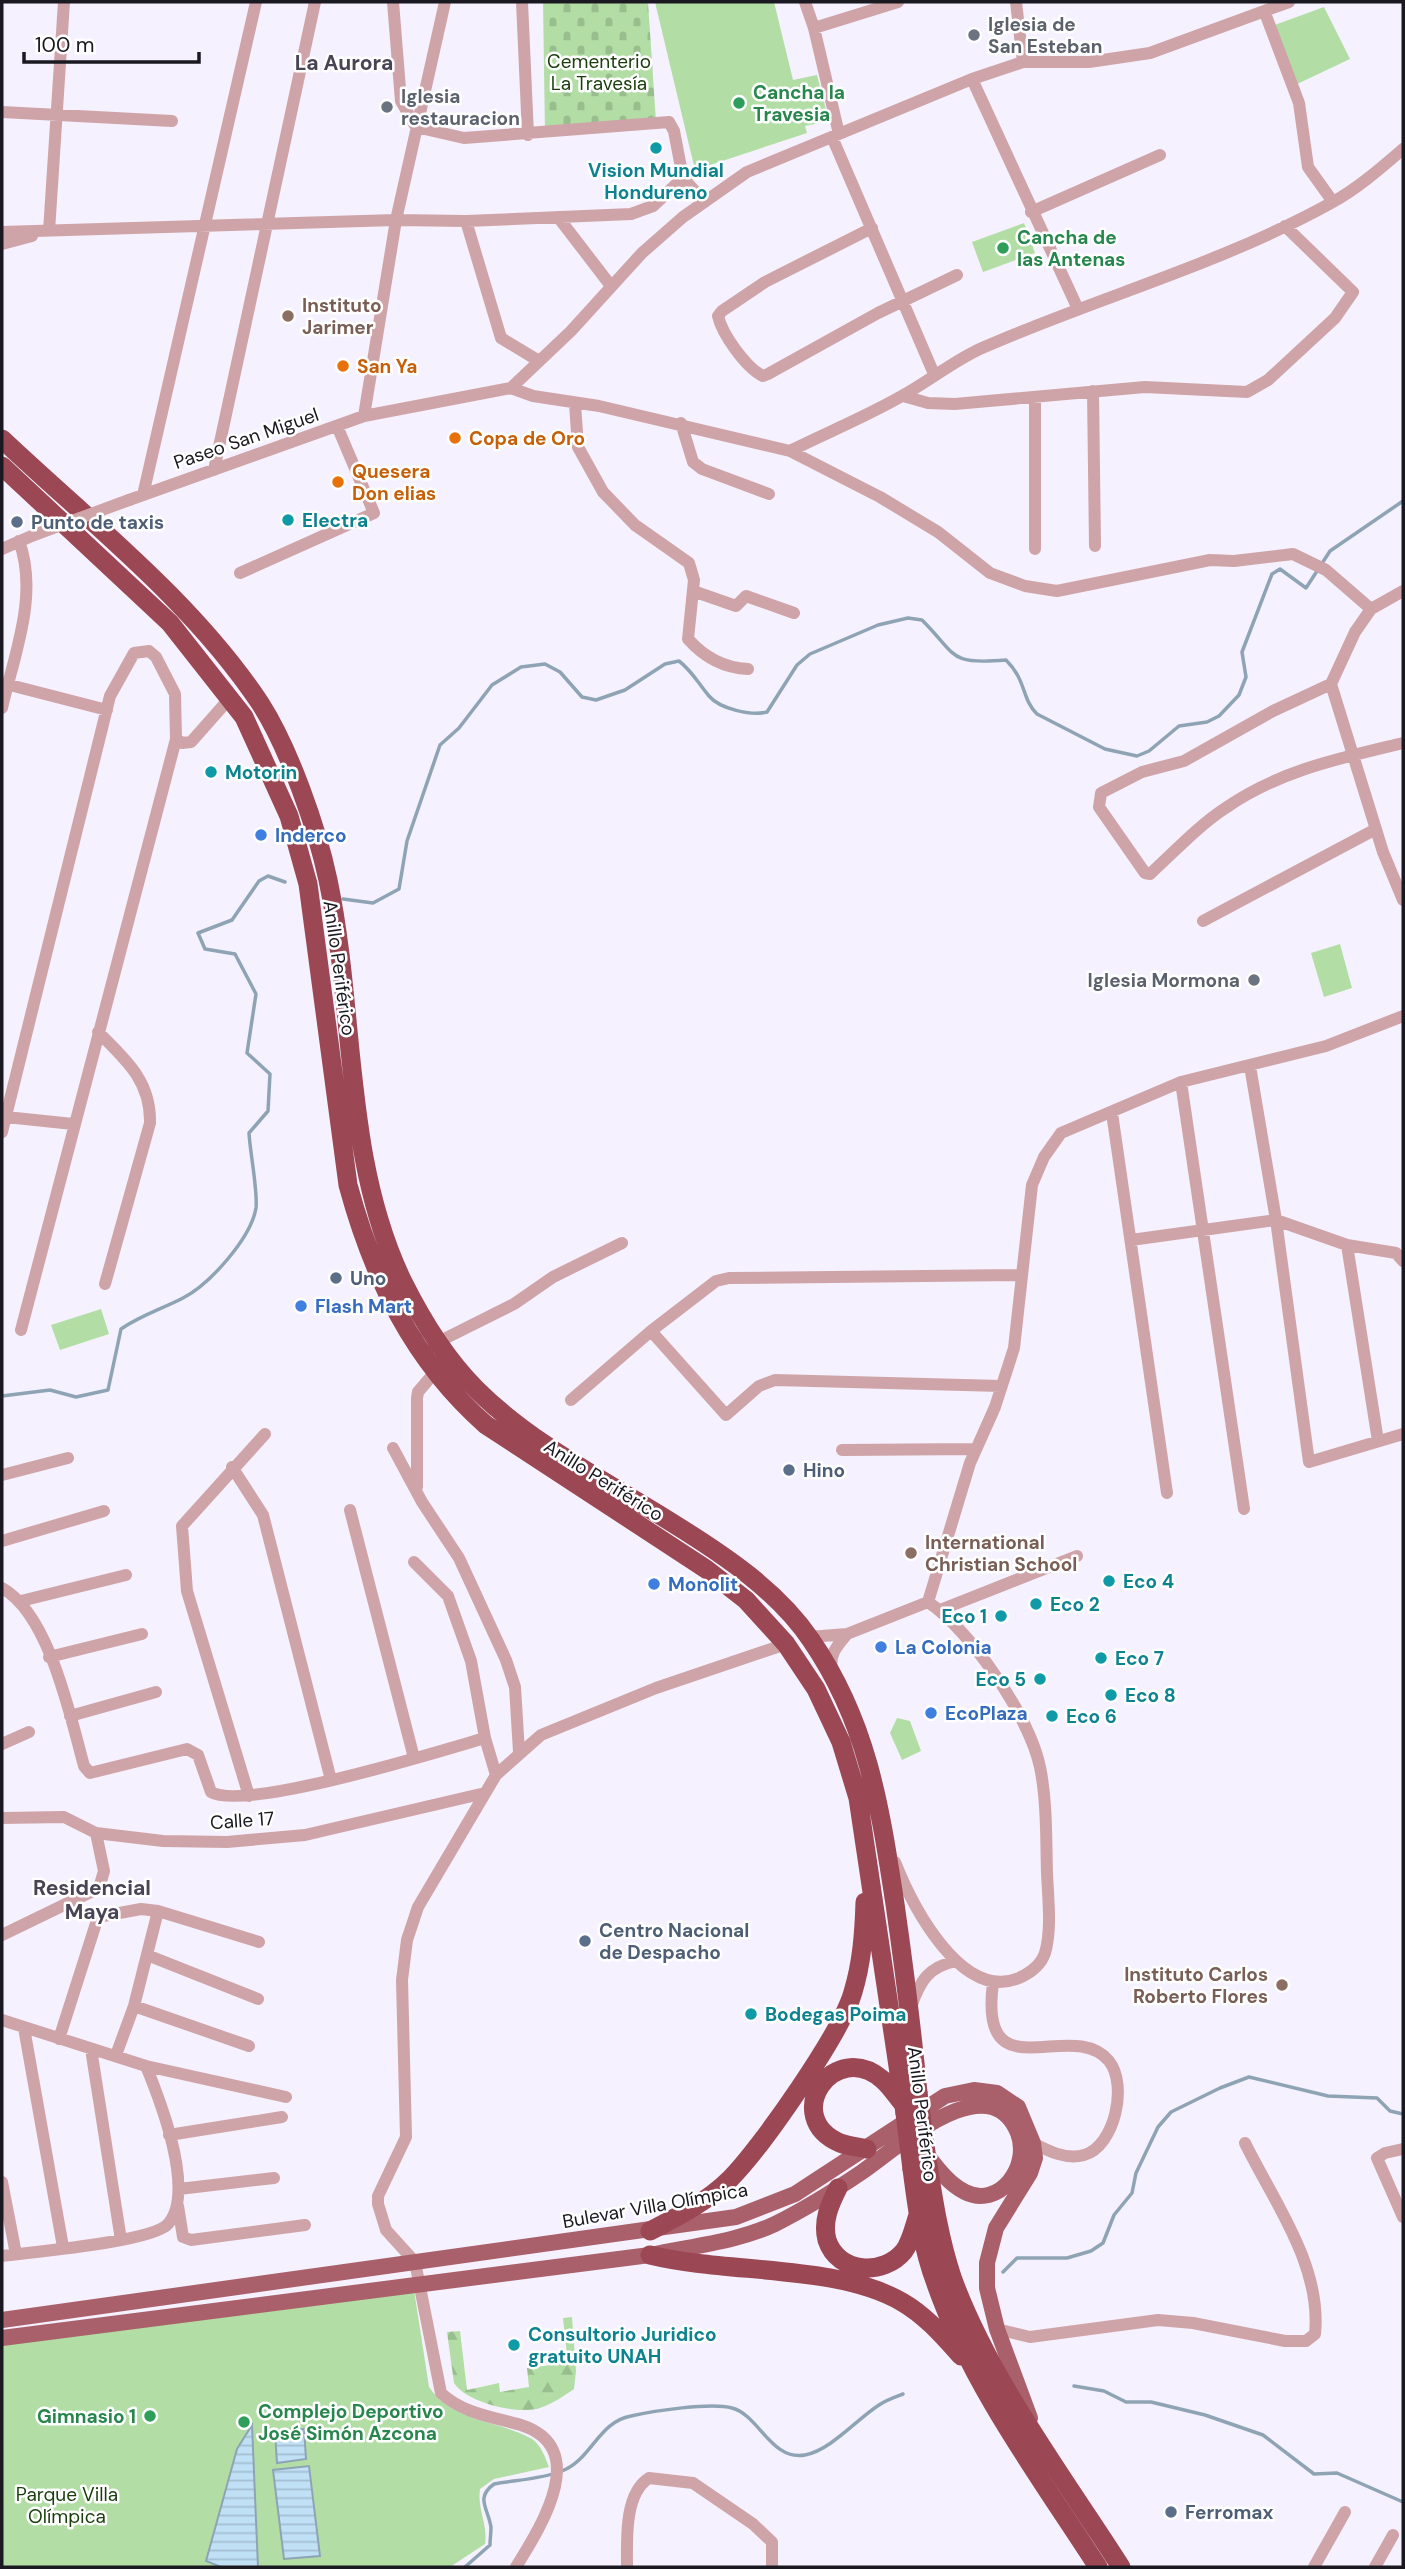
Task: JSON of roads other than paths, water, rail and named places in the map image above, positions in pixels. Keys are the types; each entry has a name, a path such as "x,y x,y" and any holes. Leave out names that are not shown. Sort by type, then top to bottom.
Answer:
{"highway":[{"name":"Anillo Periférico","path":"2,439 186,609 262,706 306,804 328,880 367,1176 380,1226 403,1282 438,1342 475,1388 517,1425 718,1552 760,1585 809,1637 834,1679 860,1734 878,1793 910,2008 909,2104"},
{"name":"Anillo Periférico","path":"2,466 170,623 244,717 289,816 308,884 348,1185 361,1232 384,1291 418,1350 460,1402 486,1425 706,1569 746,1600 786,1644 816,1689 841,1742 858,1798 909,2104 941,2241 953,2279 992,2363 1121,2567"},
{"path":"650,2231 698,2205 731,2178 825,2049 853,1995 863,1947 866,1852"},
{"path":"867,2149 840,2143 817,2124 813,2108 815,2092 824,2079 835,2071 850,2067 867,2071 882,2079 909,2104"},
{"name":"Anillo Periférico","path":"921,2157 918,2214 936,2285 975,2371 1098,2567"},
{"path":"838,2188 827,2211 828,2242 836,2256 852,2266 868,2269 884,2266 898,2258 907,2248 918,2214"},
{"path":"650,2255 683,2263 854,2282 903,2302 937,2329 975,2371"}],"main road":[{"name":"Bulevar Villa Olímpica","path":"2,2320 736,2217 795,2194 945,2096 974,2090 998,2094 1018,2107 1033,2143"},
{"path":"2,2338 650,2255 742,2236 772,2226 838,2188 937,2117 968,2107 987,2105 1007,2118 1021,2143 1021,2166 1006,2186 987,2195 967,2193 921,2157"},
{"path":"1033,2143 1035,2158 1030,2174 996,2228 987,2263 987,2288 997,2329 1036,2433"}],"street":[{"path":"49,231 64,2"},
{"path":"143,495 256,2"},
{"path":"214,470 315,2"},
{"path":"393,2 401,101 416,127 464,138 669,122 674,131 683,178 705,201"},
{"path":"364,416 396,220 445,2"},
{"path":"522,2 528,135"},
{"path":"805,2 814,28 835,135 934,374"},
{"path":"814,28 898,2"},
{"path":"1016,2 1023,62"},
{"path":"510,388 642,253 705,201 747,172 972,79 1023,62 1089,62 1150,52 1265,13 1289,2"},
{"path":"1265,13 1299,103 1308,167 1333,202"},
{"path":"972,79 1078,309"},
{"path":"2,112 172,121"},
{"path":"790,450 903,396 934,374 979,349 1078,309 1197,268 1285,226 1333,202 1403,149"},
{"path":"1031,212 1160,155"},
{"path":"2,232 396,220 466,221 641,212 653,206 683,178"},
{"path":"558,217 611,286"},
{"path":"466,221 501,338 539,361"},
{"path":"903,396 928,403 955,404 1166,386 1206,392 1247,392 1268,380 1335,318 1353,292 1285,226"},
{"path":"872,228 765,282 722,311 718,320 754,372 763,376 903,300 957,275"},
{"path":"2,244 49,231"},
{"path":"510,388 790,450 927,525 983,569 1025,586 1056,591 1210,560 1234,561 1282,553 1326,570 1371,610"},
{"name":"Paseo San Miguel","path":"2,549 129,500 364,416 510,388"},
{"path":"1093,391 1095,546"},
{"path":"1035,398 1035,549"},
{"path":"575,404 578,447 603,492 635,525 689,563 694,580 688,639 697,649 726,668 748,669"},
{"path":"681,424 693,461 702,469 769,494"},
{"path":"240,573 374,513 337,426"},
{"path":"2,708 4,684 26,599 28,569 19,541"},
{"path":"1403,590 1371,610 1355,632 1347,655 1331,684 1273,711 1184,761 1142,772 1101,793 1099,807 1145,873 1150,874 1226,807 1263,786 1317,763 1403,743"},
{"path":"693,591 736,606 746,596 794,613"},
{"path":"2,1132 107,710 129,658 134,653 149,651 156,657 175,694 176,740 73,1124 21,1331"},
{"path":"4,684 107,710"},
{"path":"1331,684 1376,829 1403,901"},
{"path":"176,740 182,743 191,742 230,698"},
{"path":"1203,921 1376,829"},
{"path":"934,1606 976,1449 1001,1386 1018,1326 1020,1275 1032,1185 1044,1157 1061,1133 1181,1082 1326,1046 1403,1016"},
{"path":"99,1032 130,1063 147,1092 150,1106 150,1123 106,1284"},
{"path":"1250,1066 1276,1220 1309,1462 1403,1434"},
{"path":"1181,1082 1244,1509"},
{"path":"1112,1113 1167,1493"},
{"path":"6,1117 73,1124"},
{"path":"1131,1240 1276,1220 1347,1245 1396,1253 1403,1261"},
{"path":"438,1342 514,1304 553,1277 622,1243"},
{"path":"1347,1245 1378,1441"},
{"path":"571,1400 705,1287 729,1278 1020,1275"},
{"path":"651,1331 726,1415 760,1387 775,1380 1001,1386"},
{"path":"417,1491 416,1398 435,1372"},
{"path":"249,1796 187,1591 182,1526 232,1467 265,1434"},
{"path":"393,1448 459,1558 511,1673 519,1752"},
{"path":"842,1450 976,1449"},
{"path":"2,1475 68,1458"},
{"path":"232,1467 263,1515 331,1780"},
{"path":"350,1510 414,1758"},
{"path":"2,1541 104,1511"},
{"path":"809,1637 847,1634 1077,1556"},
{"path":"414,1562 448,1596 471,1661 485,1738 496,1775"},
{"path":"21,1601 126,1575"},
{"path":"2,1588 21,1601 49,1657 84,1766 90,1773 187,1749 198,1755 211,1792 225,1798 249,1796 331,1780 485,1738"},
{"path":"884,1833 904,1884 930,1930 956,1961 993,1983 1025,1975 1038,1965 1045,1953 1048,1896 1040,1766 1006,1690 958,1628 934,1606"},
{"path":"49,1657 142,1634"},
{"path":"834,1679 830,1661 834,1650 847,1634"},
{"path":"516,2567 540,2529 556,2487 555,2459 549,2443 537,2432 461,2407 441,2393 422,2284 415,2262 386,2230 378,2204 378,2196 406,2137 402,1980 407,1940 418,1907 485,1793 496,1775 519,1752 541,1735 656,1688 786,1644"},
{"path":"70,1716 156,1692"},
{"path":"2,1744 29,1732"},
{"name":"Calle 17","path":"2,1818 64,1817 96,1833 163,1841 227,1842 305,1835 485,1793"},
{"path":"2,1935 99,1888 104,1871 96,1833"},
{"path":"59,2039 98,1917 141,1909 158,1911 259,1942"},
{"path":"116,2055 134,2006 158,1911"},
{"path":"147,1955 258,1999"},
{"path":"910,2008 918,1986 927,1973 940,1965 956,1961"},
{"path":"993,1983 990,2015 993,2025 1009,2044 1020,2048 1080,2047 1094,2050 1110,2062 1116,2078 1116,2115 1099,2145 1085,2155 1066,2156 1033,2143"},
{"path":"134,2006 249,2046"},
{"path":"2,2020 146,2066 286,2097"},
{"path":"24,2028 63,2247"},
{"path":"91,2049 121,2240"},
{"path":"146,2066 160,2100 169,2134 183,2237 191,2240 305,2225"},
{"path":"169,2134 282,2117"},
{"path":"997,2329 1030,2337 1158,2320 1193,2323 1284,2341 1306,2341 1315,2334 1313,2286 1303,2255 1245,2143"},
{"path":"1403,2150 1385,2153 1377,2158 1403,2217"},
{"path":"178,2196 274,2178"},
{"path":"2,2182 16,2254"},
{"path":"2,2256 121,2240 155,2232 167,2225 178,2196"},
{"path":"627,2567 628,2533 636,2492 649,2478 693,2483 753,2524 772,2542 772,2567"},
{"path":"1314,2567 1345,2512"},
{"path":"1375,2567 1393,2535"}],"water":[{"path":"252,2425 258,2567 221,2567 206,2561 237,2449"},
{"path":"304,2429 306,2459 277,2463 275,2433"},
{"path":"309,2466 320,2556 284,2559 273,2470"}],"waterway":[{"path":"343,899 373,903 399,889 407,841 440,745 459,728 492,685 521,667 545,664 560,672 582,697 596,700 625,690 665,664 679,661 720,705 760,713 767,712 797,665 810,654 878,625 908,618 922,620 949,650 963,659 1006,660 1037,714 1105,749 1137,756 1149,751 1179,726 1207,722 1219,716 1239,695 1246,677 1242,652 1272,574 1280,569 1306,588 1330,551 1403,501"},
{"path":"2,1396 50,1390 76,1397 108,1390 121,1329 194,1291 228,1259 246,1233 256,1208 249,1133 268,1111 270,1074 247,1053 256,994 235,954 205,949 198,933 232,920 259,881 268,876 285,882"},
{"path":"1003,2272 1017,2258 1067,2258 1091,2251 1103,2243 1114,2215 1132,2193 1136,2173 1158,2127 1171,2112 1220,2088 1249,2077 1328,2096 1377,2098 1390,2111 1403,2114"},
{"path":"1074,2386 1104,2391 1126,2402 1151,2402 1205,2415 1263,2435 1314,2474 1337,2473 1403,2502"},
{"path":"465,2567 490,2545 491,2527 484,2504 488,2489 494,2484 537,2478 562,2471 581,2458 611,2425 620,2420 682,2408 723,2406 741,2412 783,2451 793,2455 805,2455 834,2441 879,2405 903,2394"}],"place":[{"name":"Iglesia de San Esteban","path":"974,35"},
{"name":"Cancha la Travesia","path":"739,103"},
{"name":"Iglesia restauracion","path":"387,107"},
{"name":"Vision Mundial Hondureno","path":"656,148"},
{"name":"Cancha de las Antenas","path":"1003,248"},
{"name":"Instituto Jarimer","path":"288,316"},
{"name":"San Ya","path":"343,366"},
{"name":"Copa de Oro","path":"455,438"},
{"name":"Quesera Don elias","path":"338,482"},
{"name":"Electra","path":"288,520"},
{"name":"Punto de taxis","path":"17,522"},
{"name":"Motorin","path":"211,772"},
{"name":"Inderco","path":"261,835"},
{"name":"Iglesia Mormona","path":"1254,980"},
{"name":"Uno","path":"336,1278"},
{"name":"Flash Mart","path":"301,1306"},
{"name":"Hino","path":"789,1470"},
{"name":"International Christian School","path":"911,1553"},
{"name":"Eco 4","path":"1109,1581"},
{"name":"Monolit","path":"654,1584"},
{"name":"Eco 2","path":"1036,1604"},
{"name":"Eco 1","path":"1001,1616"},
{"name":"La Colonia","path":"881,1647"},
{"name":"Eco 7","path":"1101,1658"},
{"name":"Eco 5","path":"1040,1679"},
{"name":"Eco 8","path":"1111,1695"},
{"name":"EcoPlaza","path":"931,1713"},
{"name":"Eco 6","path":"1052,1716"},
{"name":"Centro Nacional de Despacho","path":"585,1941"},
{"name":"Instituto Carlos Roberto Flores","path":"1282,1985"},
{"name":"Bodegas Poima","path":"751,2014"},
{"name":"Consultorio Juridico gratuito UNAH","path":"514,2345"},
{"name":"Gimnasio 1","path":"150,2416"},
{"name":"Complejo Deportivo José Simón Azcona","path":"244,2422"},
{"name":"Ferromax","path":"1171,2512"}],"district":[{"name":"La Aurora","path":"344,63"},
{"name":"Residencial Maya","path":"92,1900"}],"park label":[{"name":"Cementerio La Travesía","path":"599,72"},
{"name":"Parque Villa Olímpica","path":"67,2505"}]}
